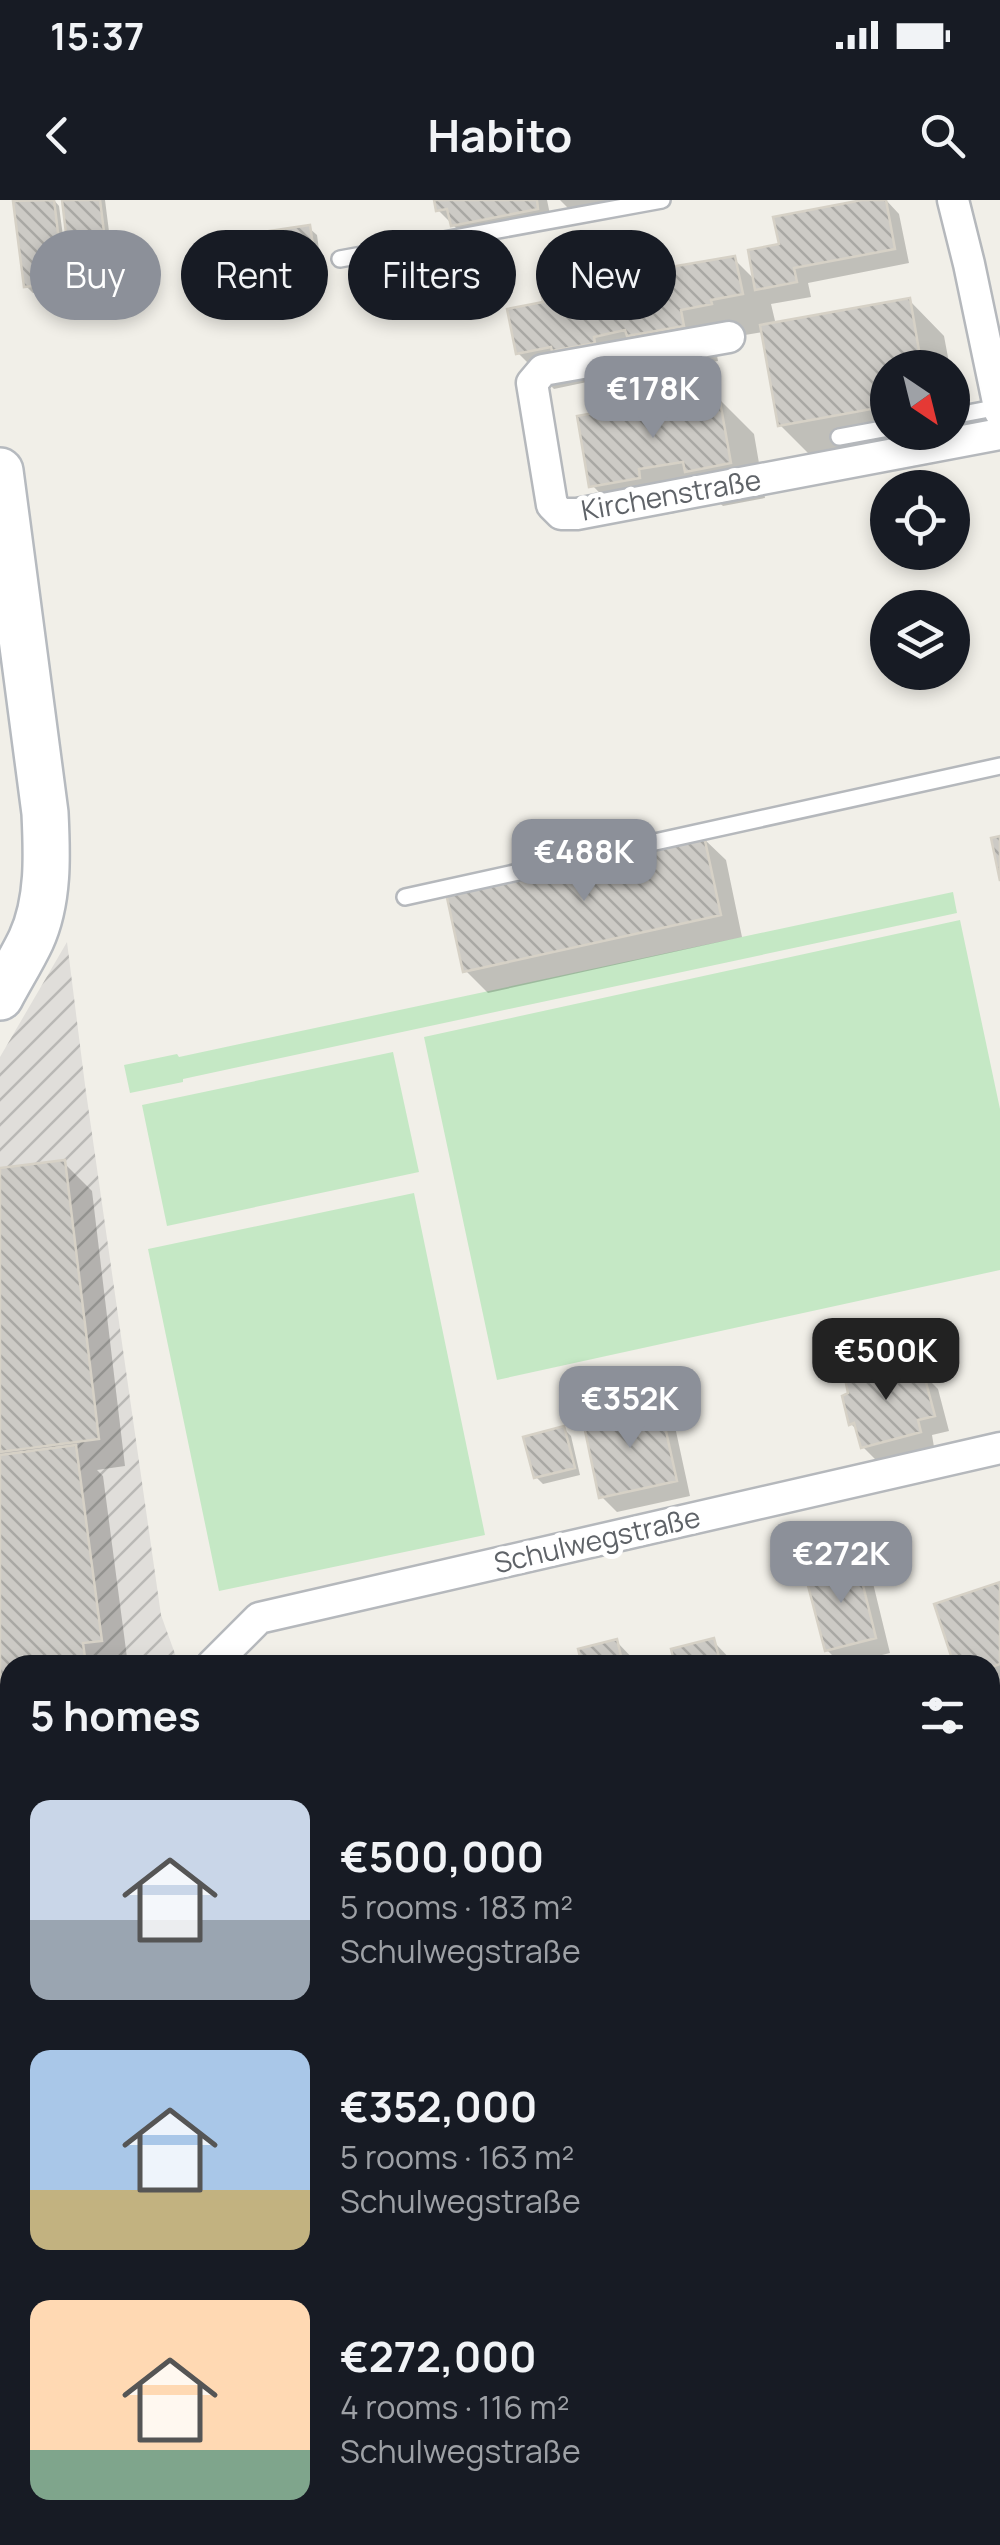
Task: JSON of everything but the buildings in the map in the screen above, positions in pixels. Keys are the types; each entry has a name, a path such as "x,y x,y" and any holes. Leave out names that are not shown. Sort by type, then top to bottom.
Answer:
{"street":[{"path":"952,200 999,409"},
{"name":"Kirchenstraße","path":"729,337 544,370 532,383 552,504 561,514 1000,434"},
{"path":"0,471 45,813 46,852 43,896 34,932 0,997"},
{"name":"Schulwegstraße","path":"222,1655 259,1618 1000,1448"}],"lane":[{"path":"340,260 662,200"},
{"path":"970,413 999,409"},
{"path":"838,437 870,431"},
{"path":"405,897 1000,766"}],"shaded area":[{"path":"67,942 161,1615 175,1655 0,1655 0,1057"}],"green space":[{"path":"953,892 957,913 130,1093 124,1065 177,1054 179,1057"},
{"path":"960,920 1000,1109 1000,1270 497,1380 424,1037"},
{"path":"393,1052 419,1172 167,1226 142,1105"},
{"path":"414,1193 485,1535 219,1591 148,1249"}]}
